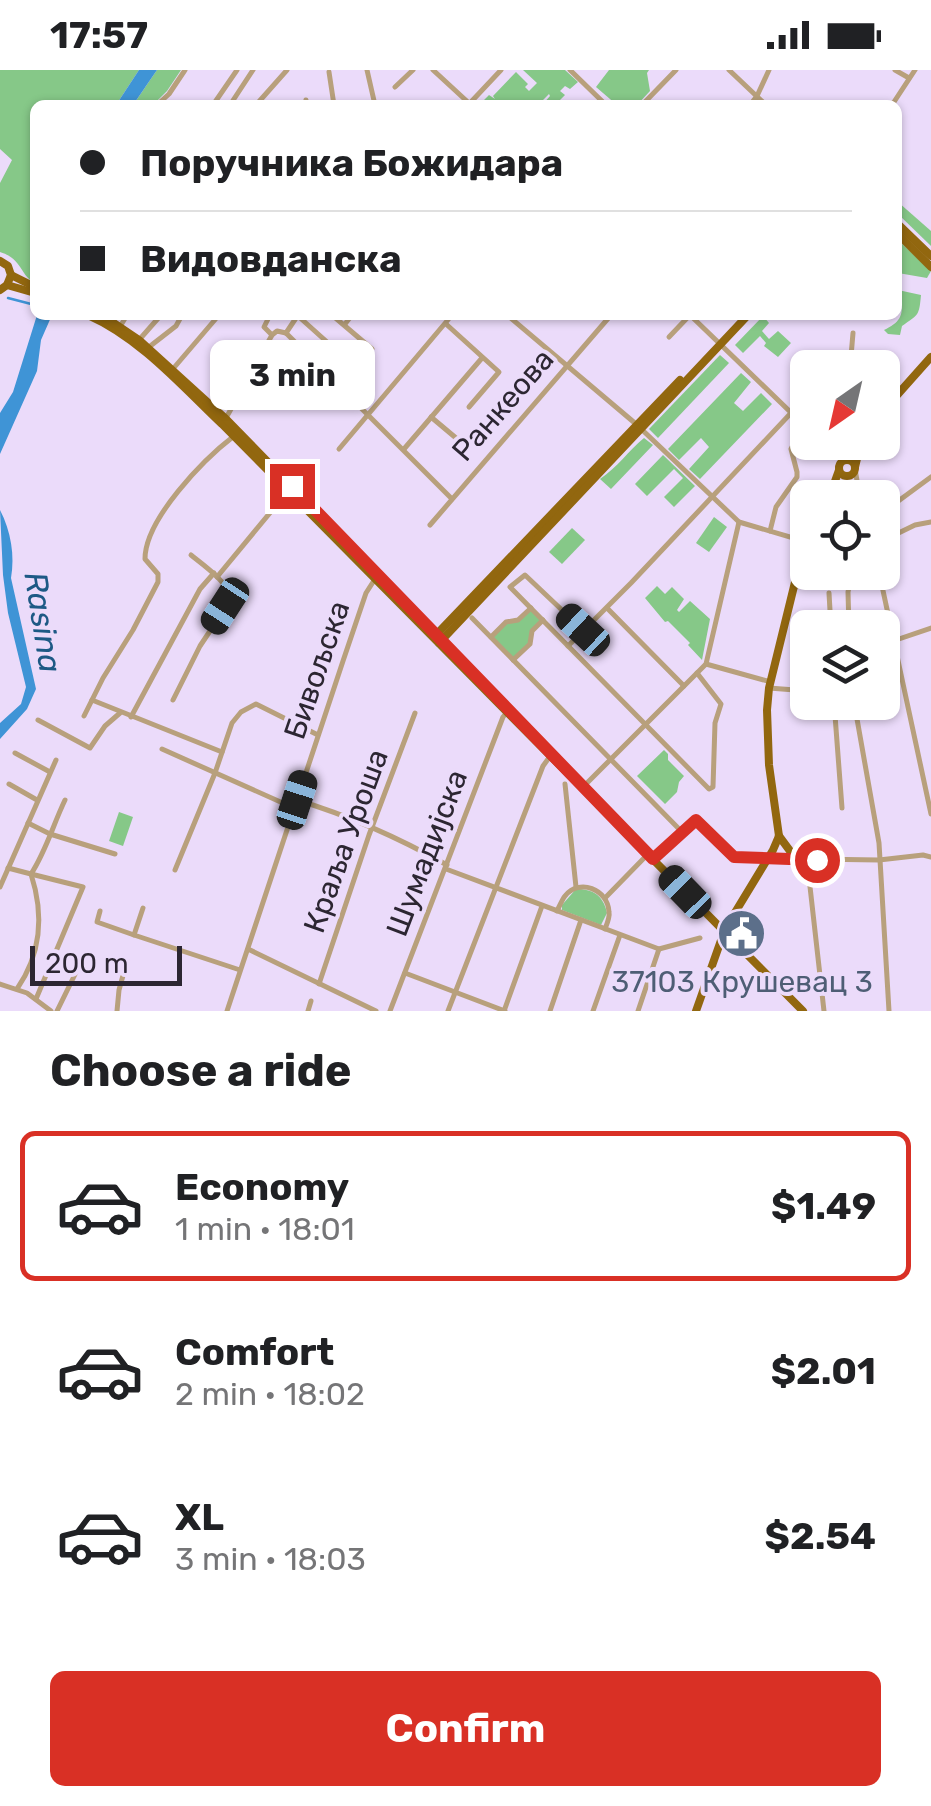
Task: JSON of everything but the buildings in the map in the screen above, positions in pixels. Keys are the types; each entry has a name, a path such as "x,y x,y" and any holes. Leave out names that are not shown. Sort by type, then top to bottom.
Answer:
{"main road":[{"path":"902,228 931,256"},
{"path":"902,238 931,266"},
{"path":"0,261 8,266 11,276 30,288"},
{"path":"2,289 11,276"},
{"path":"2,289 30,288"},
{"path":"438,639 740,320"},
{"path":"116,324 139,340 170,372"},
{"path":"116,324 224,422 803,1011"},
{"path":"900,392 931,357"},
{"path":"224,422 294,494"},
{"path":"838,480 848,460"},
{"path":"793,590 770,685 767,742 779,836 796,859"},
{"path":"696,1011 723,932 779,836"}],"street":[{"path":"162,100 185,70"},
{"path":"216,100 237,70"},
{"path":"233,100 253,70"},
{"path":"260,100 287,70"},
{"path":"367,70 373,100"},
{"path":"395,88 413,70"},
{"path":"432,70 465,100"},
{"path":"473,100 501,70"},
{"path":"570,70 578,73 602,100"},
{"path":"647,100 676,70"},
{"path":"730,70 761,100"},
{"path":"754,100 768,70"},
{"path":"894,70 909,78"},
{"path":"895,100 915,70"},
{"path":"329,72 333,100"},
{"path":"139,340 157,320"},
{"path":"148,348 179,320"},
{"path":"170,372 215,320"},
{"path":"268,320 264,327 272,334"},
{"path":"286,334 295,320"},
{"path":"303,320 365,376"},
{"path":"339,320 372,349"},
{"path":"345,324 348,320"},
{"path":"339,449 448,320"},
{"path":"514,320 638,426 739,522 790,537"},
{"name":"Ранкеова","path":"430,525 606,320"},
{"path":"670,336 685,320"},
{"path":"568,646 790,413 695,320"},
{"path":"445,324 498,372 469,407"},
{"path":"224,422 272,334 286,334 452,499"},
{"path":"852,350 853,334"},
{"path":"321,366 336,350"},
{"path":"404,449 482,358"},
{"path":"430,417 456,438"},
{"path":"84,716 158,582 158,574 145,558 148,538 186,480 234,436"},
{"path":"770,531 776,507 797,477 794,460"},
{"path":"840,460 852,480"},
{"path":"900,500 931,477"},
{"path":"132,717 200,588 294,494"},
{"path":"583,788 706,664 739,522"},
{"path":"900,532 931,522"},
{"path":"172,700 206,636 232,598 215,575 191,554"},
{"path":"583,630 525,575 510,587 712,788 721,704 697,673"},
{"name":"Бивољска","path":"226,1011 366,593 377,577"},
{"path":"829,593 829,610"},
{"path":"491,637 506,622 518,620 530,608"},
{"path":"607,608 684,686"},
{"path":"472,618 682,832"},
{"path":"514,660 530,644 532,631 542,620"},
{"path":"900,639 931,628"},
{"path":"706,664 790,688"},
{"path":"900,673 931,814"},
{"path":"92,700 222,752"},
{"path":"175,870 234,720 253,705 318,735"},
{"name":"Краља Уроша","path":"319,984 416,712"},
{"name":"Шумадијска","path":"390,1011 508,712"},
{"path":"38,720 89,748 120,713"},
{"path":"835,720 842,808"},
{"path":"857,720 875,814 889,1011"},
{"path":"162,748 294,808"},
{"path":"15,753 50,772"},
{"path":"448,1011 551,754"},
{"path":"0,887 56,760"},
{"path":"9,784 37,800"},
{"path":"565,784 576,887"},
{"path":"31,874 42,858 65,800"},
{"path":"297,800 340,813 402,840 447,867 496,889 659,949 700,938"},
{"path":"604,898 696,820 734,857 879,860 929,854"},
{"path":"28,823 115,854"},
{"path":"807,860 824,1011"},
{"path":"8,868 83,887 36,999"},
{"path":"18,989 34,957 40,932 31,874"},
{"path":"557,912 576,887 590,888 604,898 610,912 606,929"},
{"path":"405,973 505,1011 542,906"},
{"path":"134,934 143,908"},
{"path":"100,911 97,922 240,970"},
{"path":"550,1011 581,920"},
{"path":"593,1011 620,935"},
{"path":"247,949 376,1011"},
{"path":"638,1011 659,949"},
{"path":"0,984 18,989 54,1011 85,954"},
{"path":"117,1011 127,961"},
{"path":"308,1011 311,1001"}],"green space":[{"path":"0,70 139,70 119,100 30,100 30,279 13,259 0,252 0,183 12,160 0,149"},
{"path":"157,70 181,70 158,100 136,100"},
{"path":"523,70 565,70 578,82 560,91 565,95 560,100 546,100 549,94 543,100 484,100 489,95 495,99 493,96 516,72 528,84 525,87 529,91 537,83"},
{"path":"609,70 649,70 650,91 642,100 611,100 596,87"},
{"path":"902,206 931,231 931,246 902,218"},
{"path":"902,244 931,271 927,278 902,274"},
{"path":"902,291 921,295 917,314 902,326 900,335 884,330 902,320"},
{"path":"759,320 769,323 762,331 769,339 778,331 791,343 778,357 764,346 760,336 743,353 735,345"},
{"path":"720,355 729,363 658,438 649,429"},
{"path":"741,373 751,382 734,403 743,411 761,393 772,404 700,479 689,469 709,447 701,438 679,460 668,449"},
{"path":"644,438 653,445 611,489 600,479"},
{"path":"663,455 695,486 674,507 664,497 683,478 674,469 647,496 635,484"},
{"path":"714,517 727,527 709,552 696,543"},
{"path":"572,528 585,540 562,564 549,552"},
{"path":"657,586 665,594 672,587 684,599 679,612 690,601 710,619 702,660 645,598"},
{"path":"531,608 543,620 532,631 530,644 513,660 491,637 506,622 518,620"},
{"path":"664,750 684,776 677,792 665,804 637,776"},
{"path":"119,812 133,817 123,846 109,841"},
{"path":"576,889 600,897 607,913 601,925 562,910"}],"water":[{"path":"139,70 157,70 136,100 119,100"},
{"path":"35,320 50,320 41,340 37,371 0,454 0,413 13,392"},
{"path":"0,510 11,544 11,578 36,689 27,709 0,739 0,723 21,704 26,687 8,613"}],"waterway":[{"path":"8,298 30,304"}],"place":[{"name":"37103 Крушевац 3","path":"742,933"}],"route":[{"path":"292,486 653,859 696,820 734,857 817,860"}],"water label":[{"name":"Rasina","path":"43,622"}]}
